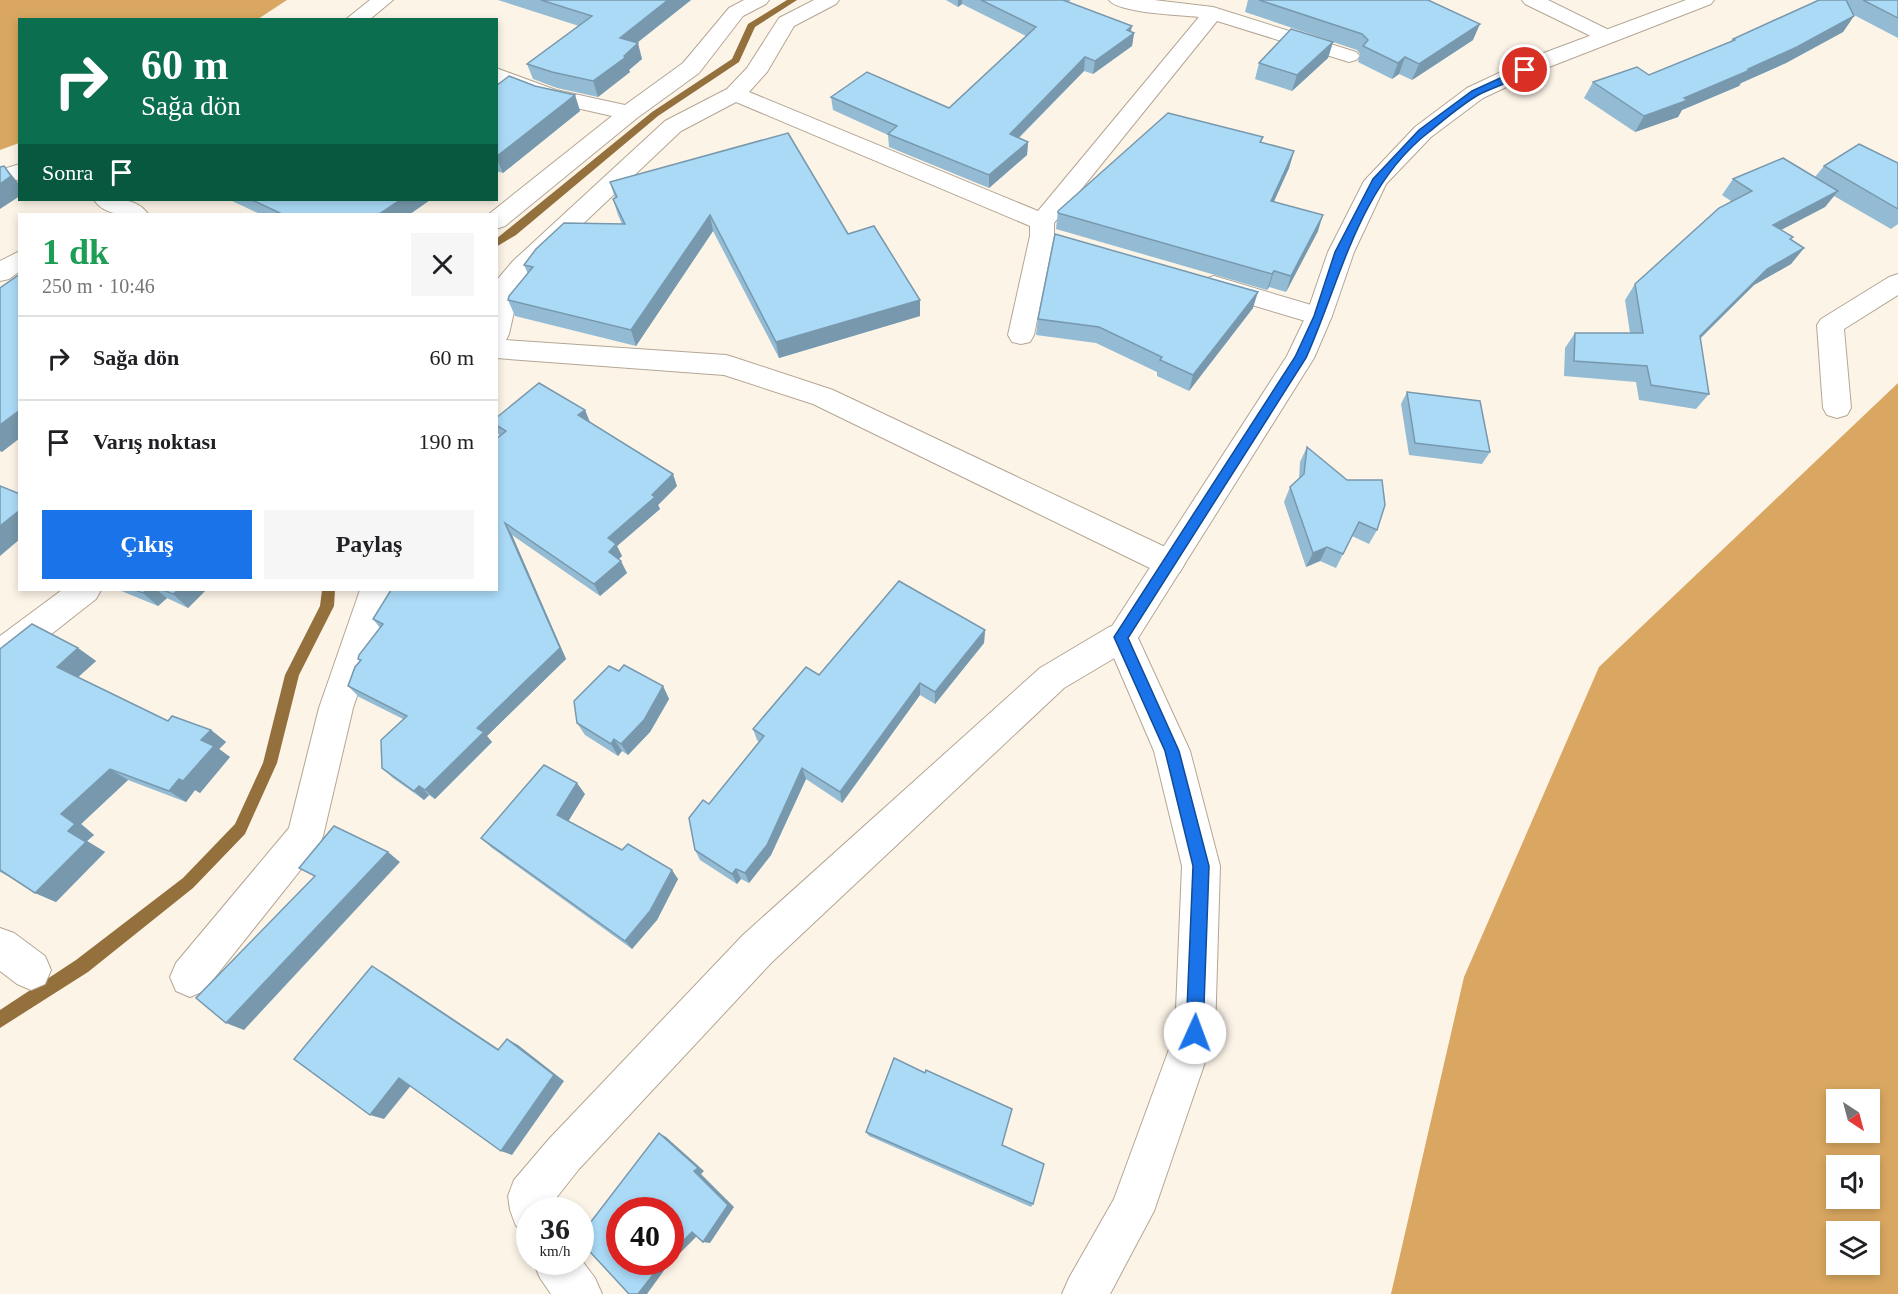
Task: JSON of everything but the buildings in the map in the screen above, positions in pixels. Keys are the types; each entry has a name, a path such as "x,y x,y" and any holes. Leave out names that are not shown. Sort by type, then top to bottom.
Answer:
{"street":[{"path":"358,18 383,0"},
{"path":"498,218 630,113 691,68 736,12 759,0"},
{"path":"498,326 508,283 522,267 673,126 735,94 756,72 786,22 828,0"},
{"path":"1532,0 1606,36"},
{"path":"530,1197 564,1154 757,949 1053,678 1121,637 1300,358 1319,316 1341,252 1376,181 1423,132 1475,93 1541,62 1704,0"},
{"path":"1126,1 1213,13 1349,56"},
{"path":"1021,335 1050,233 1213,13"},
{"path":"498,75 549,95 630,113"},
{"path":"735,94 1050,233"},
{"path":"0,178 18,172"},
{"path":"86,213 104,201"},
{"path":"108,201 134,213"},
{"path":"0,273 18,260"},
{"path":"1192,279 1319,316"},
{"path":"1837,408 1830,325 1898,283"},
{"path":"498,349 726,365 823,397 1168,563"},
{"path":"0,656 84,591"},
{"path":"190,977 305,836 336,708 376,591"},
{"path":"1085,1294 1132,1210 1195,1033 1201,866 1172,751 1121,637"},
{"path":"0,947 31,969"},
{"path":"565,1275 579,1294"}],"shaded area":[{"path":"0,0 287,0 260,18 18,18 18,143 0,150"},
{"path":"1898,383 1898,1294 1391,1294 1464,977 1599,667"}],"waterway":[{"path":"498,243 655,114 736,60 751,26 793,0"},
{"path":"0,1020 82,966 188,883 240,829 270,763 292,675 327,606 329,591"}],"route":[{"path":"1195,1033 1201,866 1172,751 1121,637 1300,358 1319,316 1341,252 1376,181 1423,132 1475,93 1525,70"}]}
